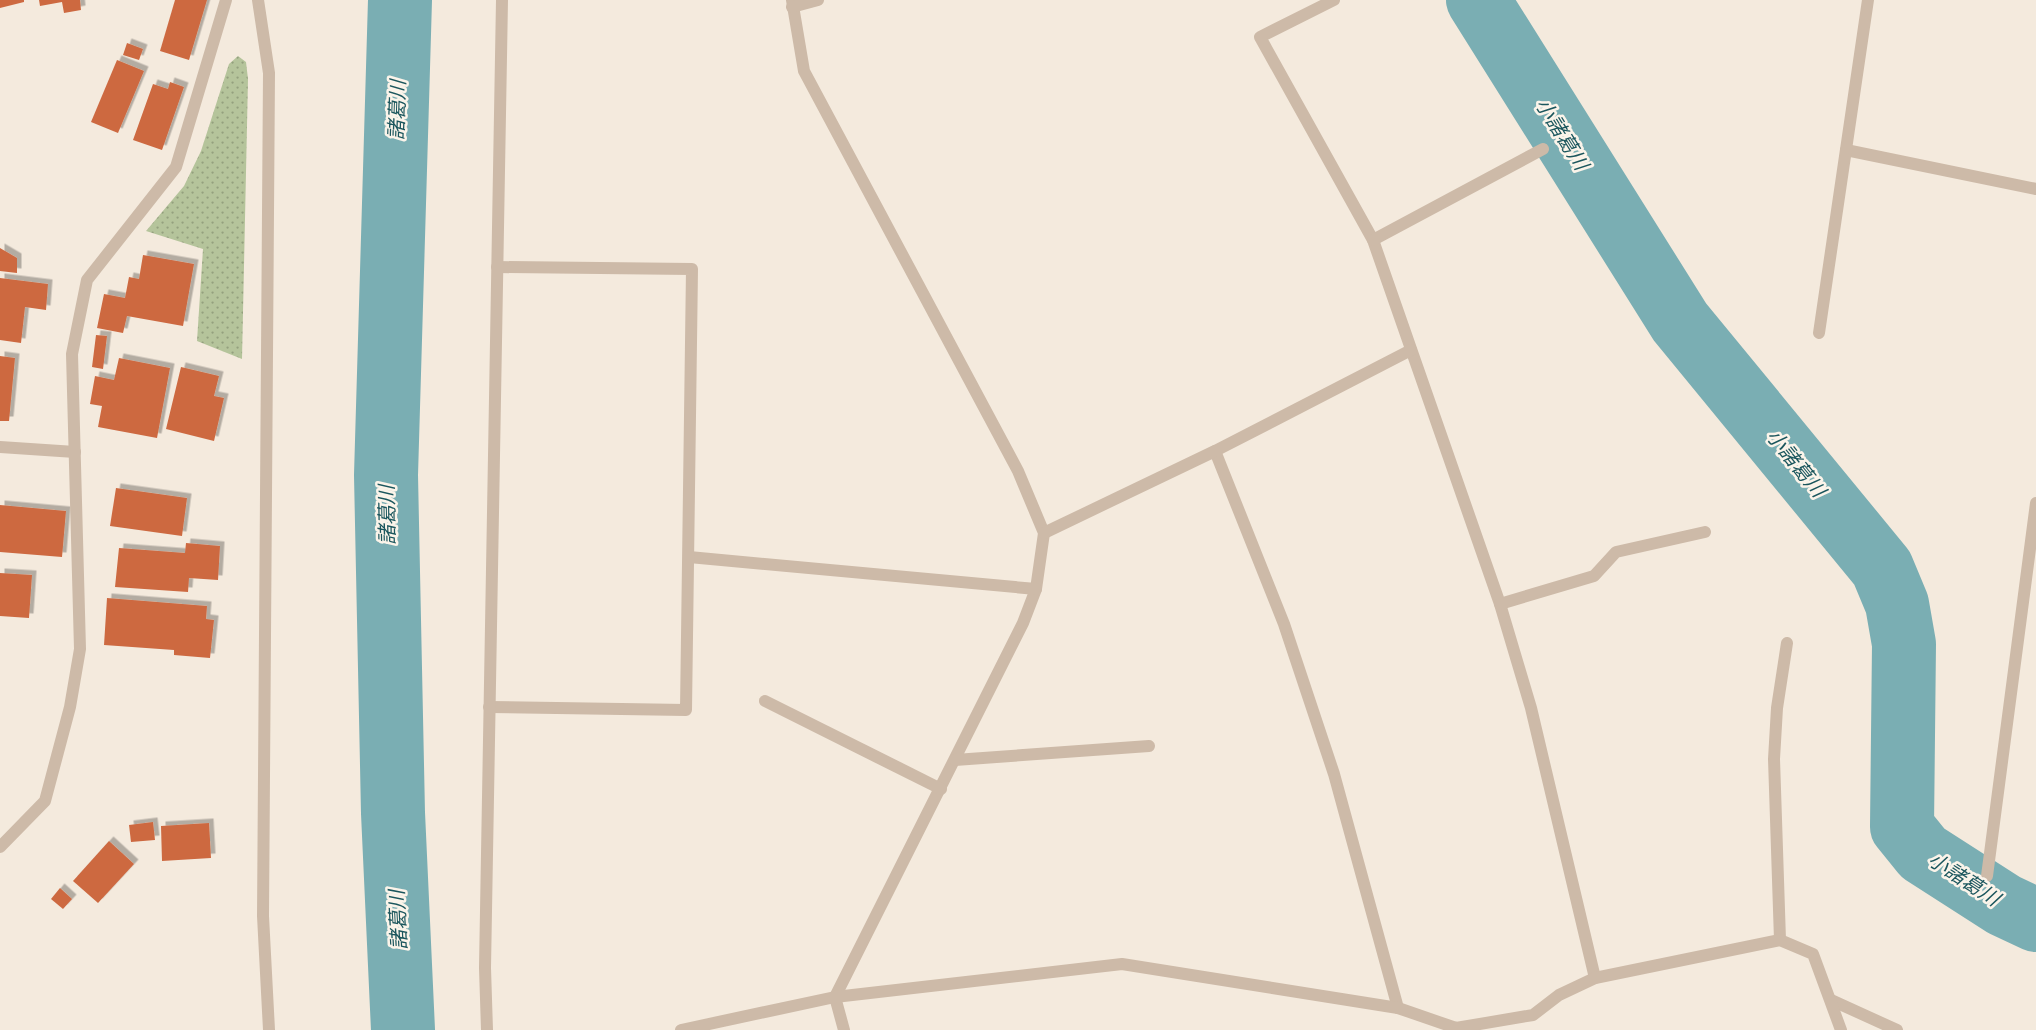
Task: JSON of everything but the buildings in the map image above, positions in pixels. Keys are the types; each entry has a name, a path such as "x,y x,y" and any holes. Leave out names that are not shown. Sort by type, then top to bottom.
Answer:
{"street":[{"path":"0,847 45,801 70,707 80,649 72,354 87,280 176,167 226,0"},
{"path":"258,0 269,73 263,916 269,1030"},
{"path":"487,1030 485,968 502,0"},
{"path":"818,0 792,4 804,70 1018,471 1044,533 1036,589 1023,623 835,997 844,1030"},
{"path":"1334,0 1260,37 1373,240 1500,604 1531,708 1595,978"},
{"path":"1819,333 1868,0"},
{"path":"1373,240 1544,149"},
{"path":"1846,150 2036,189"},
{"path":"489,707 686,710 689,556 692,269 497,267"},
{"path":"1044,533 1215,451 1411,350"},
{"path":"0,447 75,452"},
{"path":"1215,451 1284,624 1327,755 1398,1008"},
{"path":"1987,876 2036,503"},
{"path":"1500,604 1594,576 1616,552 1705,532"},
{"path":"689,556 1036,589"},
{"path":"1780,940 1774,759 1777,708 1787,643"},
{"path":"765,701 940,789"},
{"path":"955,760 1149,746"},
{"path":"681,1030 835,997 1122,964 1398,1008 1456,1028 1533,1015 1559,995 1595,978 1780,940 1812,954 1841,1030"},
{"path":"1831,1000 1897,1030"}],"green space":[{"path":"238,56 246,62 248,79 242,359 197,341 203,249 146,231 184,186 201,151 229,64"}],"waterway":[{"name":"諸葛川","path":"400,0 386,475 393,813 403,1030"},
{"name":"小諸葛川","path":"1478,0 1680,322 1882,568 1897,604 1904,644 1902,827 1923,853 2004,905 2036,920"}]}
